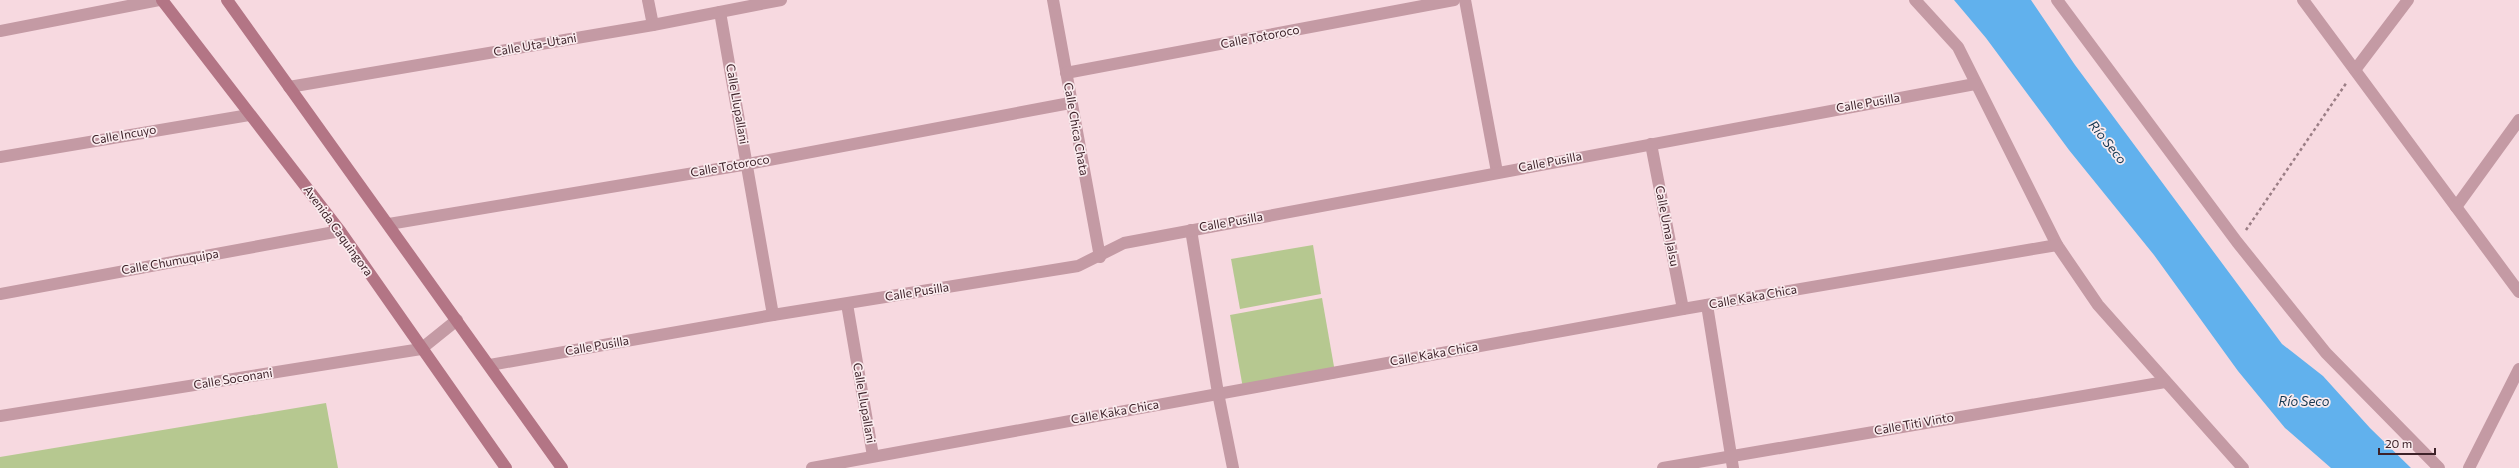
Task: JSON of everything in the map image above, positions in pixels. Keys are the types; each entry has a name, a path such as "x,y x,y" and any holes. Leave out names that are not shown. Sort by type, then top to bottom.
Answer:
{"street":[{"path":"0,31 159,0"},
{"name":"Avenida Caquingora","path":"162,0 249,115 340,231 421,349 506,468"},
{"path":"227,0 490,365 562,468"},
{"path":"648,0 653,25"},
{"name":"Calle Uta-Utani","path":"289,87 653,25 781,0"},
{"name":"Calle Chica Chata","path":"1053,0 1070,103 1100,257"},
{"name":"Calle Totoroco","path":"1066,73 1454,0"},
{"path":"1465,0 1497,172"},
{"path":"1915,0 1958,48 2057,245 2098,304 2165,382 2243,468"},
{"path":"2057,0 2237,242 2326,353 2439,468"},
{"path":"2303,0 2519,292"},
{"path":"2355,70 2408,0"},
{"name":"Calle Llupallani","path":"720,12 748,164 773,315"},
{"name":"Calle Pusilla","path":"490,365 773,315 1078,266 1100,257 1124,243 1497,172 1975,84"},
{"name":"Calle Totoroco","path":"388,224 748,164 1070,103"},
{"name":"Calle Incuyo","path":"0,157 249,115"},
{"path":"2456,207 2519,120"},
{"name":"Calle Uma Jalsu","path":"1651,144 1683,309"},
{"path":"1191,230 1218,393 1233,468"},
{"name":"Calle Chumuquipa","path":"0,294 340,231"},
{"name":"Calle Kaka Chica","path":"812,468 1683,309 2057,245"},
{"name":"Calle Llupallani","path":"847,304 873,456"},
{"path":"1707,305 1733,468"},
{"name":"Calle Soconani","path":"0,416 421,349 457,320"},
{"path":"2469,468 2519,369"},
{"name":"Calle Titi Vinto","path":"1664,468 1731,455 2165,382"}],"path":[{"path":"2237,242 2355,70"}],"green space":[{"path":"1313,245 1321,294 1240,309 1231,259"},
{"path":"1322,298 1336,378 1244,394 1230,315"},
{"path":"326,403 338,468 0,468 0,457"}],"water":[{"name":"Río Seco","path":"1954,0 2031,0 2075,65 2282,344 2323,376 2370,428 2411,468 2331,468 2285,428 2238,371 2154,255 2069,150 1986,38"}]}
